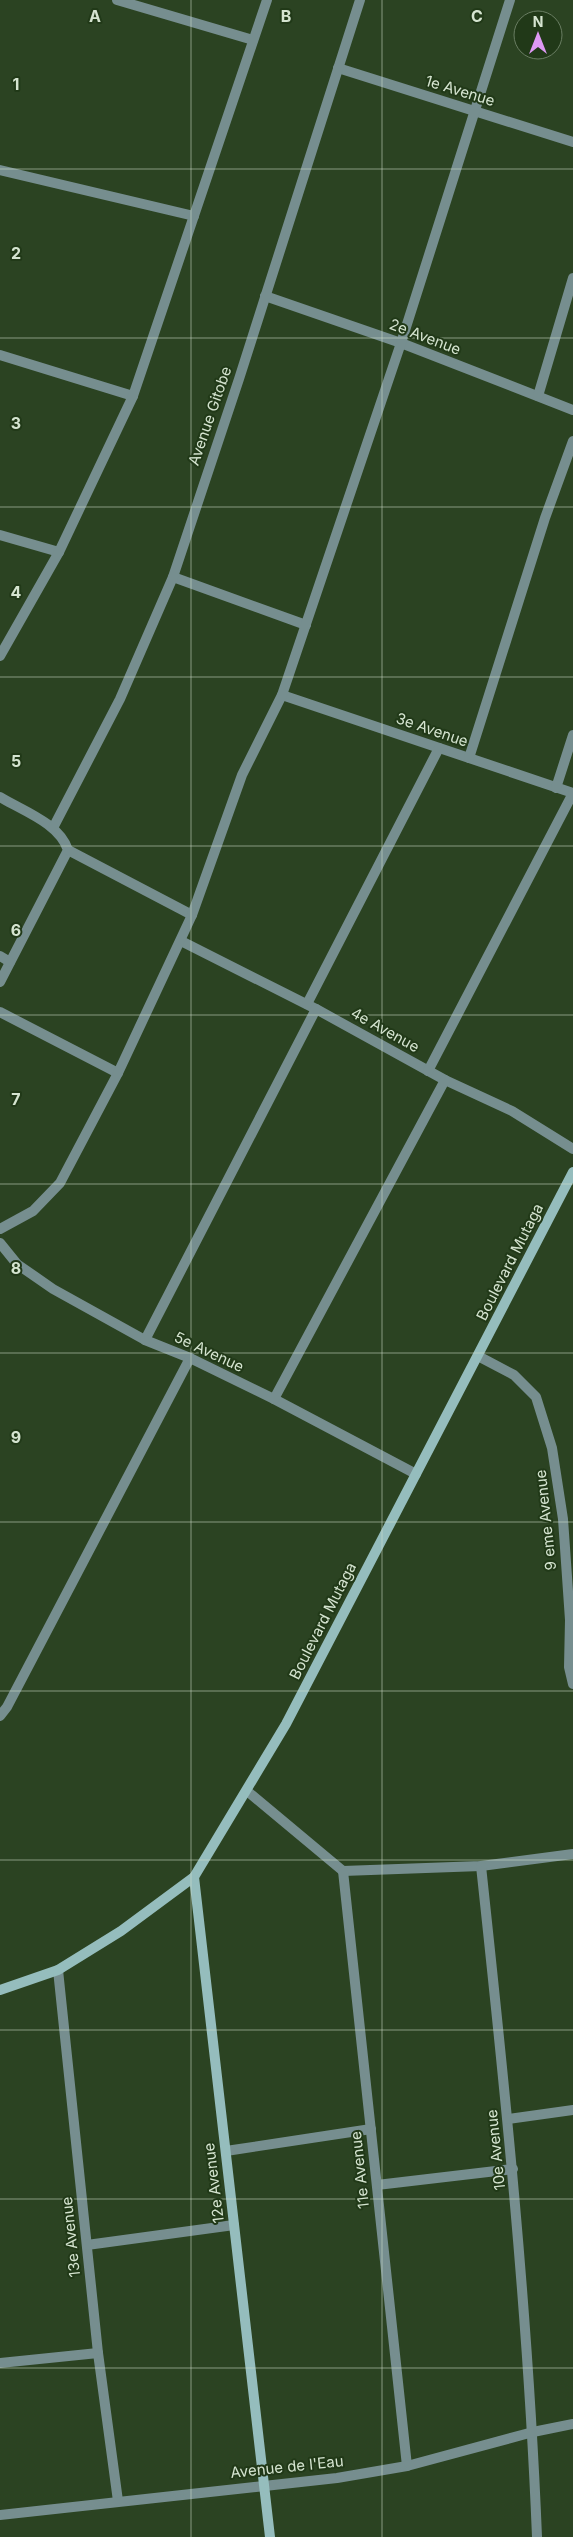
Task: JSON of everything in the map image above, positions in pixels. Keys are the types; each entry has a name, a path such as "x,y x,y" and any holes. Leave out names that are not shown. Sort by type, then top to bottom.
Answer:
{"street":[{"path":"117,0 253,40"},
{"path":"0,656 59,552 133,396 267,0"},
{"name":"Avenue Gitobe","path":"53,828 120,699 173,577 360,0"},
{"path":"0,1229 33,1211 60,1183 118,1073 192,915 242,776 282,695 401,343 473,111 510,0"},
{"name":"1e Avenue","path":"338,68 573,142"},
{"path":"0,170 194,216"},
{"path":"538,396 573,278"},
{"name":"2e Avenue","path":"265,296 401,343 573,410"},
{"path":"0,355 133,396"},
{"path":"468,758 542,527 573,440"},
{"path":"0,536 59,552"},
{"path":"173,577 306,625"},
{"name":"3e Avenue","path":"282,695 573,793"},
{"path":"556,788 573,735"},
{"path":"145,1340 439,748"},
{"path":"428,1071 573,793"},
{"path":"0,797 53,828 63,837 68,850 192,915"},
{"path":"0,982 68,850"},
{"name":"4e Avenue","path":"181,941 311,1007 445,1080 512,1111 573,1149"},
{"path":"0,956 10,962"},
{"path":"0,1012 118,1073"},
{"path":"274,1399 445,1080"},
{"name":"Boulevard Mutaga","path":"0,1990 58,1970 121,1931 194,1877 286,1724 573,1172"},
{"name":"5e Avenue","path":"0,1243 16,1264 52,1289 145,1340 190,1358 274,1399 416,1474"},
{"name":"9 eme Avenue","path":"478,1356 514,1375 536,1397 552,1448 568,1519 569,1667 573,1684"},
{"path":"0,1716 7,1707 190,1358"},
{"path":"247,1791 343,1871 481,1866 573,1854"},
{"name":"10e Avenue","path":"481,1866 513,2169 533,2432 537,2537"},
{"name":"11e Avenue","path":"343,1871 407,2466"},
{"name":"12e Avenue","path":"194,1877 266,2484 270,2537"},
{"name":"13e Avenue","path":"58,1970 98,2353 118,2501"},
{"path":"508,2119 573,2110"},
{"path":"226,2151 371,2129"},
{"path":"377,2185 513,2169"},
{"path":"86,2245 234,2226"},
{"path":"0,2363 98,2353"},
{"name":"Avenue de l'Eau","path":"0,2515 266,2484 337,2478 407,2466 533,2432 573,2424"}]}
